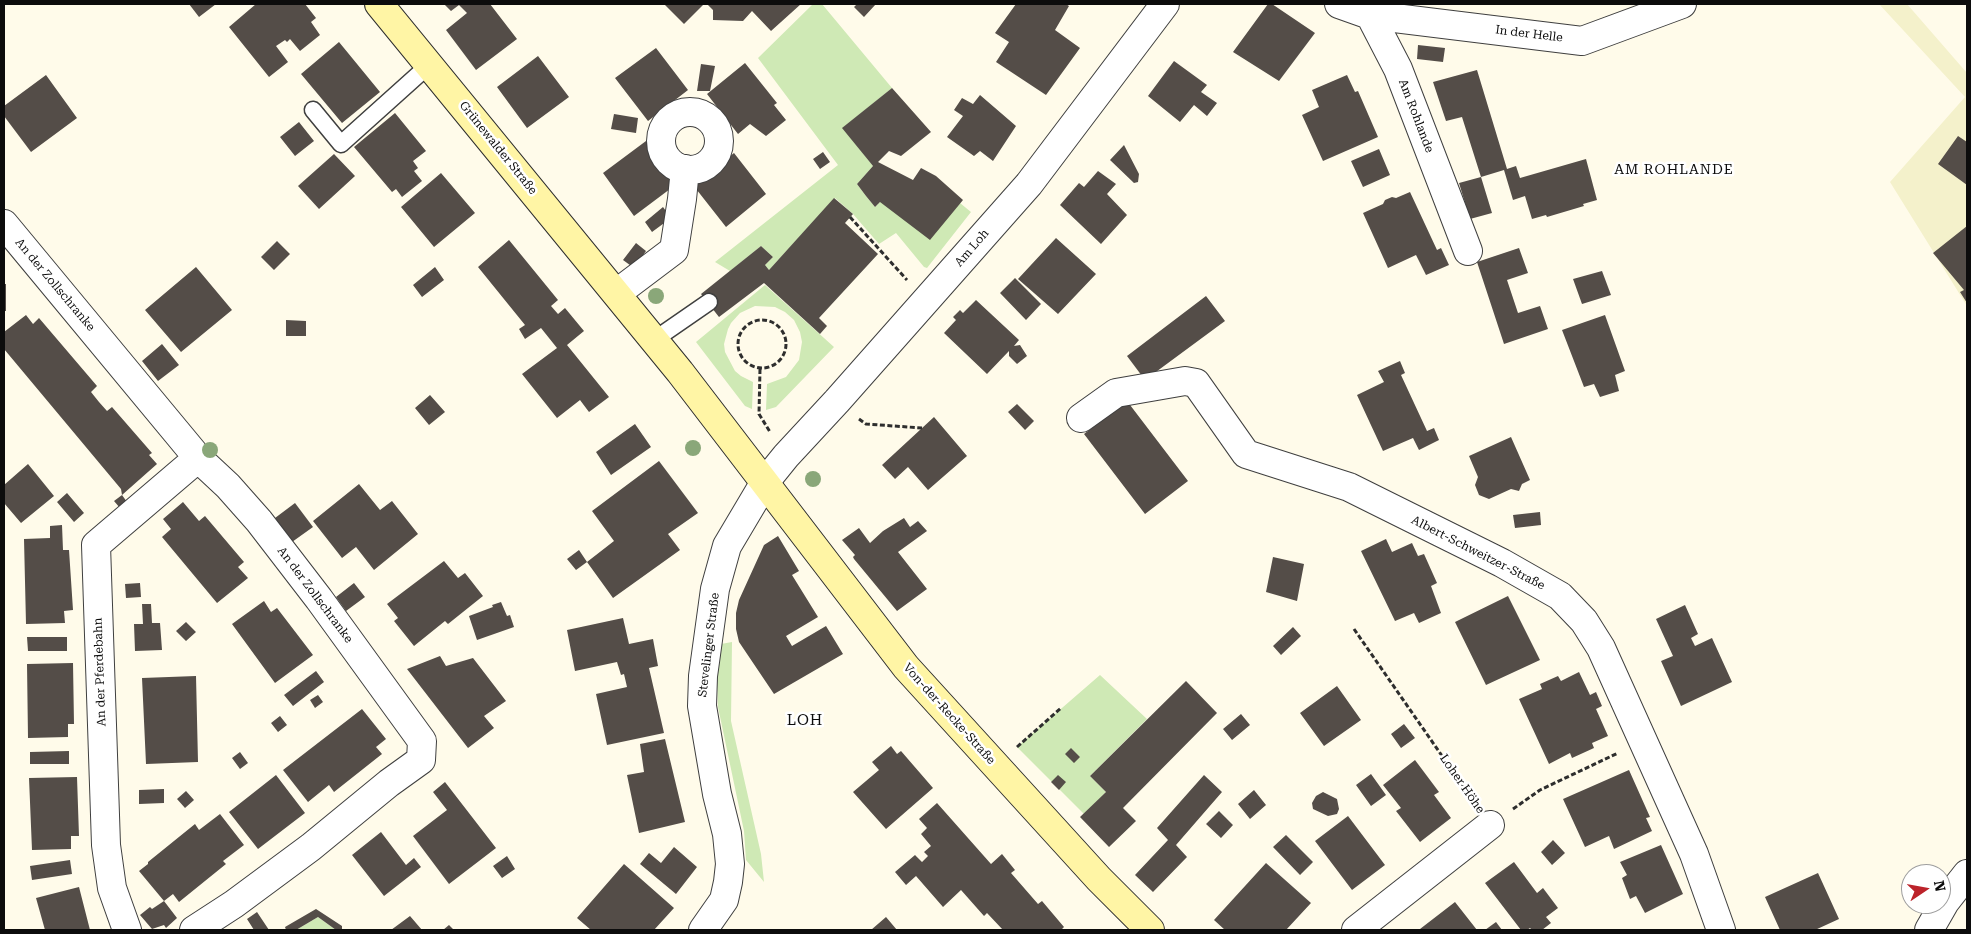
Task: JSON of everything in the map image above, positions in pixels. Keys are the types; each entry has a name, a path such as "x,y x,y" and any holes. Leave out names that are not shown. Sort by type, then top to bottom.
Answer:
{"street":[{"name":"Grünewalder Straße","path":"378,4 617,293 765,482"},
{"name":"Am Loh","path":"765,482 786,456 1029,184 1165,4"},
{"path":"1339,4 1370,15"},
{"name":"In der Helle","path":"1370,15 1582,41 1682,4"},
{"name":"Am Rohlande","path":"1370,15 1398,69 1468,251"},
{"path":"617,293 674,250 685,169"},
{"name":"An der Zollschranke","path":"4,224 198,458 228,486 259,521 348,638 422,741 421,760 389,783 311,847 234,904 194,930"},
{"name":"Albert-Schweitzer-Straße","path":"1081,418 1103,400 1116,393 1185,380 1196,383 1246,454 1349,487 1502,563 1560,596 1584,621 1601,648 1694,854 1720,930"},
{"name":"An der Pferdebahn","path":"127,930 112,888 106,845 96,545 198,458"},
{"name":"Von-der-Recke-Straße","path":"765,482 906,667 1099,879 1150,930"},
{"name":"Stevelinger Straße","path":"703,930 724,900 730,864 727,834 715,784 702,706 703,676 715,590 727,546 765,482"},
{"name":"Loher Höhe","path":"1356,930 1490,825"},
{"path":"1929,930 1945,902 1967,874"}],"lane":[{"path":"312,110 341,144 428,65"},
{"path":"654,340 709,302"}],"path":[{"path":"850,217 925,301"},
{"path":"764,319 778,325 786,338 785,354 775,365 760,368 746,363 738,349 739,334 750,323 764,319"},
{"path":"760,368 758,414 786,456"},
{"path":"837,401 866,424 922,428"},
{"name":"Loher Höhe","path":"1354,628 1490,825"},
{"path":"996,766 1060,708"},
{"path":"1490,825 1540,790 1643,741"}],"shaded area":[{"path":"1879,4 1907,4 1967,73 1967,306 1890,182 1965,97"}],"green space":[{"path":"813,4 822,4 892,88 843,128 873,166 857,184 866,196 875,207 880,202 960,203 971,212 927,268 924,267 896,233 879,244 853,214 835,198 769,270 765,265 773,257 761,246 730,271 715,262 838,165 758,58"},
{"path":"765,285 834,347 776,407 766,410 767,384 786,377 799,360 802,342 800,332 794,320 785,312 775,307 755,306 740,313 728,329 724,344 725,352 735,371 753,382 752,409 745,406 696,342"},
{"path":"732,642 731,721 761,854 764,882 746,860 744,831 718,707 717,679 721,644"},
{"path":"1100,675 1147,719 1090,776 1106,792 1084,814 1017,747"},
{"path":"318,917 336,930 296,930"}],"building":[{"path":"189,4 216,4 199,17"},
{"path":"256,4 305,4 316,18 311,22 320,35 300,51 290,39 276,46 288,62 269,77 229,27"},
{"path":"444,4 490,4 517,39 476,70 446,30 467,13 459,5 451,11"},
{"path":"664,4 704,4 684,24"},
{"path":"707,4 801,4 771,31 752,11 743,21 713,20 713,10"},
{"path":"857,4 876,4 864,17 854,7"},
{"path":"1016,4 1066,4 1069,6 1055,30 1080,48 1046,95 996,62 1009,42 995,33"},
{"path":"1268,4 1272,4 1315,33 1279,81 1233,52"},
{"path":"339,42 380,92 342,123 301,74"},
{"path":"1418,45 1445,48 1443,62 1417,59"},
{"path":"656,48 688,90 648,121 615,78"},
{"path":"538,56 569,97 527,128 497,87"},
{"path":"1174,61 1207,85 1201,92 1217,103 1207,116 1194,105 1180,122 1148,96"},
{"path":"745,63 777,103 774,105 786,120 766,136 750,124 738,134 707,94"},
{"path":"701,64 715,66 710,91 697,91"},
{"path":"1477,70 1507,169 1516,166 1520,178 1586,159 1597,200 1547,217 1546,215 1532,219 1525,196 1513,200 1504,170 1481,177 1462,117 1446,121 1433,82"},
{"path":"46,75 77,118 31,152 4,116 4,106"},
{"path":"1347,75 1355,92 1358,91 1378,137 1323,161 1302,115 1319,107 1312,90"},
{"path":"892,88 931,132 901,156 889,151 878,162 913,180 921,168 936,176 963,200 930,240 880,202 875,207 866,196 857,184 873,166 842,128"},
{"path":"980,95 1016,126 993,161 980,151 974,156 947,137 963,116 954,110 962,98 973,104"},
{"path":"395,113 426,151 413,161 418,168 414,171 422,181 402,197 396,189 392,192 354,147"},
{"path":"614,114 638,118 636,133 611,129"},
{"path":"299,122 314,141 295,156 280,137"},
{"path":"1958,136 1967,142 1967,185 1938,164"},
{"path":"646,141 678,183 634,216 603,173"},
{"path":"1124,145 1139,174 1138,182 1134,183 1110,160"},
{"path":"1379,149 1390,175 1363,187 1351,161"},
{"path":"823,152 830,162 820,169 813,159"},
{"path":"734,153 766,194 726,227 693,185"},
{"path":"334,154 355,176 319,209 298,186"},
{"path":"1098,171 1116,184 1107,194 1127,215 1101,244 1060,205 1079,183 1084,187"},
{"path":"441,173 475,213 434,247 401,207"},
{"path":"1481,177 1492,213 1470,219 1459,183"},
{"path":"1410,192 1437,250 1441,248 1449,265 1426,275 1416,255 1388,268 1363,213 1383,204 1385,200"},
{"path":"834,198 853,214 845,223 878,254 819,318 827,326 820,334 764,283 719,317 701,294 761,246 773,257 765,265 769,270"},
{"path":"663,207 671,218 652,232 645,222"},
{"path":"1967,226 1967,303 1960,292 1964,290 1933,253"},
{"path":"1056,238 1096,274 1058,314 1018,279"},
{"path":"509,240 558,300 551,306 558,314 565,308 584,331 567,345 609,397 589,412 580,400 557,418 522,374 557,348 541,328 525,339 519,329 525,325 478,267"},
{"path":"277,241 290,254 274,270 261,257"},
{"path":"636,243 646,251 634,268 623,260"},
{"path":"1519,248 1528,273 1507,280 1518,313 1540,306 1548,329 1504,344 1477,262"},
{"path":"196,267 232,310 181,352 145,310"},
{"path":"435,267 444,280 422,297 413,285"},
{"path":"1602,271 1611,295 1582,304 1573,279"},
{"path":"1015,278 1041,304 1026,320 1000,293"},
{"path":"4,284 6,284 6,311 4,311"},
{"path":"1206,296 1225,321 1145,380 1127,356"},
{"path":"976,300 1019,340 1014,346 1020,345 1027,356 1017,364 1009,356 1009,351 987,374 944,333 956,320 953,317 960,310 963,313"},
{"path":"26,315 33,324 39,318 97,386 91,392 99,402 107,411 112,407 152,453 149,455 157,464 122,495 121,489 4,349 4,332"},
{"path":"1605,315 1625,371 1615,375 1619,391 1600,397 1594,384 1584,387 1562,330"},
{"path":"286,320 306,321 306,336 286,336"},
{"path":"162,344 179,365 158,381 142,361"},
{"path":"1400,361 1405,373 1401,375 1427,431 1434,428 1439,440 1419,450 1413,438 1383,451 1357,395 1384,382 1378,371"},
{"path":"430,395 445,412 429,425 415,408"},
{"path":"1127,401 1188,481 1145,514 1084,434"},
{"path":"1017,404 1034,421 1025,430 1008,412"},
{"path":"934,417 967,456 928,490 908,467 895,479 882,465"},
{"path":"635,424 651,447 611,475 596,452"},
{"path":"1511,437 1530,480 1522,484 1519,491 1511,489 1489,499 1479,495 1475,485 1478,477 1469,456"},
{"path":"659,461 698,513 668,534 680,550 613,598 587,562 614,541 592,511"},
{"path":"28,464 54,496 21,523 4,503 4,485"},
{"path":"359,484 380,510 392,501 418,534 374,570 356,547 342,558 313,521"},
{"path":"67,493 84,513 74,522 57,502"},
{"path":"122,495 127,502 120,508 114,501"},
{"path":"183,502 199,521 205,516 244,562 238,567 248,578 217,603 162,537 171,529 163,519"},
{"path":"295,503 313,527 292,542 275,518"},
{"path":"1540,512 1541,525 1515,528 1513,515"},
{"path":"904,518 910,527 918,521 927,531 898,552 927,589 897,611 854,559 855,555 842,540 859,528 870,543 883,531"},
{"path":"62,525 63,550 69,550 73,610 64,611 65,623 26,624 24,539 50,538 50,526"},
{"path":"778,536 799,571 792,575 818,617 786,636 792,646 826,626 843,654 774,694 739,642 736,629 736,613 739,600 764,545"},
{"path":"1386,539 1392,552 1412,543 1418,556 1424,554 1437,583 1431,586 1441,613 1419,623 1414,613 1395,621 1361,551"},
{"path":"579,550 587,562 576,570 567,559"},
{"path":"1273,557 1304,564 1297,601 1266,592"},
{"path":"444,561 458,578 465,573 483,596 448,624 445,621 414,646 394,621 398,618 387,604"},
{"path":"140,583 141,597 126,598 125,584"},
{"path":"354,583 365,597 346,611 336,597"},
{"path":"1508,596 1540,660 1486,685 1455,622"},
{"path":"264,601 271,612 277,608 313,655 275,683 232,624"},
{"path":"501,602 507,616 510,615 514,627 477,640 469,616"},
{"path":"142,604 151,604 152,623 160,623 162,650 135,651 134,624 143,624"},
{"path":"1685,605 1698,634 1691,638 1695,646 1712,638 1732,682 1681,706 1661,661 1673,656 1656,619"},
{"path":"623,618 629,644 653,639 658,666 649,668 664,733 607,745 596,694 627,687 624,674 621,675 617,662 575,671 567,630"},
{"path":"186,622 196,632 186,641 176,631"},
{"path":"1293,627 1301,636 1281,655 1273,646"},
{"path":"27,637 67,637 67,651 28,651"},
{"path":"440,656 446,666 473,658 506,701 484,716 494,728 468,748 407,669"},
{"path":"73,663 74,724 68,724 68,737 28,738 27,664"},
{"path":"316,671 324,682 293,706 284,695"},
{"path":"1579,672 1590,695 1596,692 1602,706 1596,709 1608,736 1592,743 1594,748 1572,758 1570,753 1549,764 1519,699 1542,689 1540,684 1558,676 1561,681"},
{"path":"196,676 198,762 146,764 142,678"},
{"path":"1186,681 1217,713 1123,808 1136,821 1109,847 1080,817 1106,792 1090,776"},
{"path":"1337,686 1361,720 1324,746 1300,713"},
{"path":"318,695 323,702 315,708 310,700"},
{"path":"362,709 386,739 376,747 382,754 334,792 329,785 308,802 283,770"},
{"path":"1241,714 1250,725 1232,740 1223,729"},
{"path":"280,716 287,725 278,732 271,723"},
{"path":"1404,724 1415,738 1401,748 1391,734"},
{"path":"665,739 685,822 639,833 627,775 644,772 640,744"},
{"path":"891,746 897,754 901,751 933,788 886,829 853,792 879,770 872,762"},
{"path":"1071,748 1080,757 1074,763 1065,754"},
{"path":"69,751 69,764 30,764 30,752"},
{"path":"240,752 248,763 240,769 232,758"},
{"path":"1415,760 1439,792 1434,795 1451,818 1420,842 1396,811 1401,808 1383,785"},
{"path":"1629,770 1650,817 1646,818 1652,831 1614,849 1609,836 1585,847 1563,799"},
{"path":"1371,774 1386,795 1371,806 1356,785"},
{"path":"276,775 305,813 258,849 229,812"},
{"path":"1058,775 1066,782 1059,790 1051,782"},
{"path":"1204,775 1222,792 1176,845 1187,857 1153,892 1135,875 1168,840 1157,828"},
{"path":"77,777 79,836 71,836 71,849 32,850 29,778"},
{"path":"445,782 496,848 449,884 413,836 447,810 433,792"},
{"path":"164,789 164,803 139,804 139,790"},
{"path":"1254,790 1266,805 1250,819 1238,804"},
{"path":"186,791 194,800 185,808 177,799"},
{"path":"1323,792 1337,799 1339,809 1337,814 1328,816 1313,809 1312,803 1316,796"},
{"path":"937,803 991,864 1002,854 1015,870 1011,873 1038,904 1042,901 1064,927 1061,930 1003,930 987,913 984,916 961,890 943,907 916,876 906,885 895,872 915,855 922,862 928,856 924,852 931,846 921,834 927,828 919,819"},
{"path":"1219,811 1233,825 1221,838 1206,824"},
{"path":"220,814 244,845 223,861 226,864 179,902 173,894 164,901 139,871 195,824 199,830"},
{"path":"1348,816 1385,865 1352,890 1315,841"},
{"path":"381,832 406,865 414,858 421,867 384,896 352,855"},
{"path":"1286,835 1313,862 1300,875 1273,847"},
{"path":"1553,840 1565,853 1552,865 1541,852"},
{"path":"1661,845 1683,894 1645,913 1636,896 1630,899 1622,878 1627,875 1620,862"},
{"path":"674,847 697,867 676,894 640,864 649,853 661,863"},
{"path":"507,856 515,869 502,878 493,866"},
{"path":"70,860 72,874 32,880 30,866"},
{"path":"1514,862 1537,893 1543,888 1558,908 1546,917 1551,923 1542,930 1532,930 1530,928 1521,930 1485,883"},
{"path":"1266,863 1311,903 1286,930 1225,930 1214,920"},
{"path":"624,864 674,908 654,930 591,930 577,918"},
{"path":"1818,873 1839,919 1815,930 1780,930 1765,897"},
{"path":"79,887 90,930 45,930 36,898"},
{"path":"164,901 177,918 166,928 164,925 152,929 140,915 150,907 152,909"},
{"path":"1455,902 1477,930 1420,929"},
{"path":"316,909 342,926 342,930 336,930 318,917 296,930 286,930 285,927"},
{"path":"257,912 269,930 254,930 247,919"},
{"path":"410,916 422,930 391,930"},
{"path":"886,917 897,930 871,930"},
{"path":"1496,922 1502,930 1485,930"},
{"path":"449,925 454,930 443,930"}],"district":[{"name":"AM ROHLANDE","path":"1674,170"},
{"name":"LOH","path":"805,721"}]}
